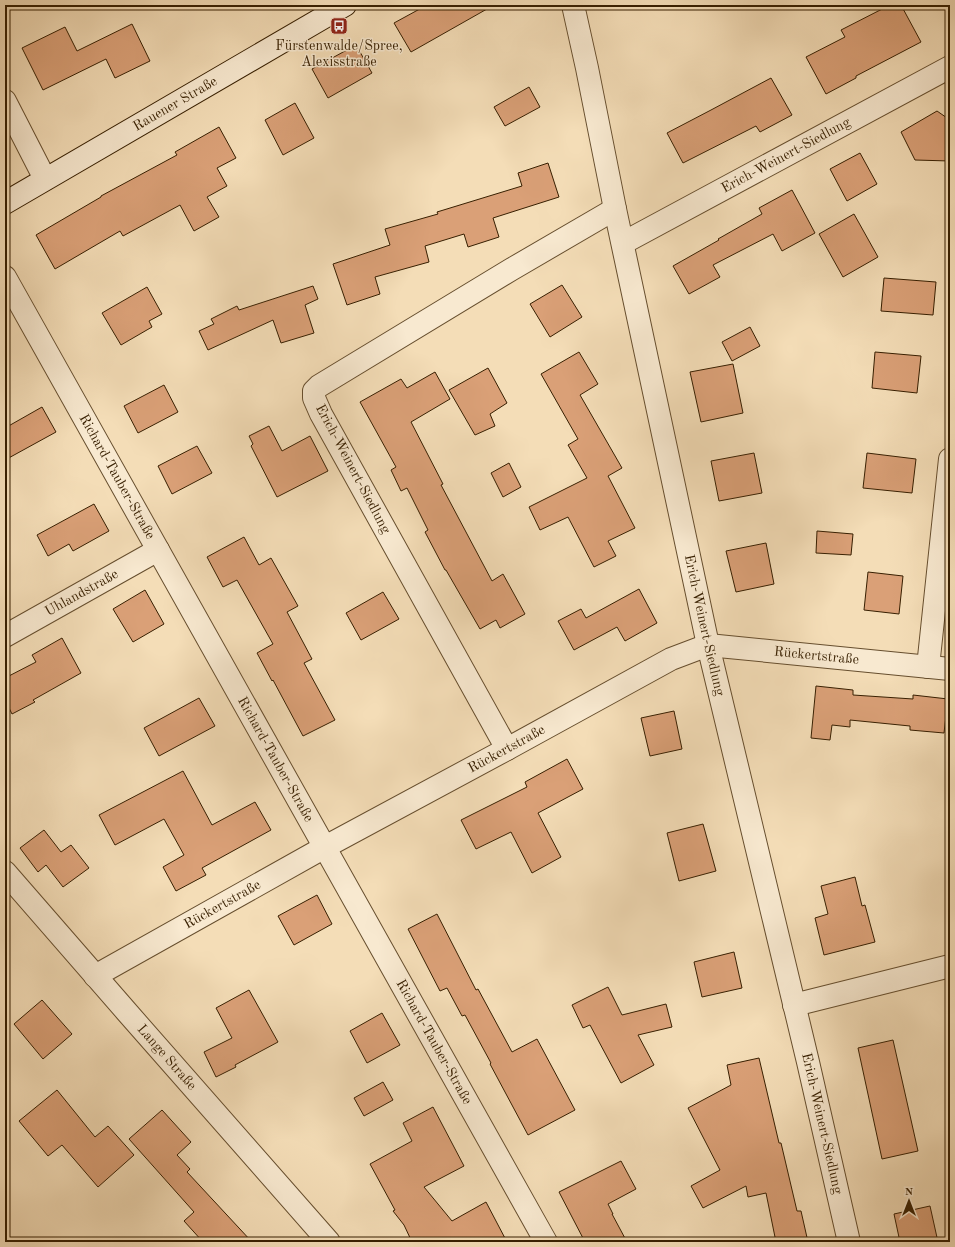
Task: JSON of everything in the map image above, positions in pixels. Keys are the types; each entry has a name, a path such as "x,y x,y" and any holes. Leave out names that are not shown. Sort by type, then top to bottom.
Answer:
{"street":[{"name":"Erich-Weinert-Siedlung","path":"572,5 587,68 615,209 708,645 849,1242"},
{"name":"Rauener Straße","path":"5,203 337,7"},
{"name":"Erich-Weinert-Siedlung","path":"623,243 950,68"},
{"path":"5,100 45,179"},
{"name":"Erich-Weinert-Siedlung","path":"507,749 321,414 314,398 314,391 319,386 426,321 615,209"},
{"name":"Richard-Tauber-Straße","path":"5,277 546,1242"},
{"path":"928,667 950,459"},
{"name":"Uhlandstraße","path":"5,636 158,550"},
{"name":"Rückertstraße","path":"95,976 325,847 671,659 708,645 950,668"},
{"name":"Lange Straße","path":"5,872 329,1242"},
{"path":"794,1005 950,966"}],"building":[{"path":"427,5 494,5 411,52 394,23"},
{"path":"890,5 901,5 921,42 856,76 856,78 826,94 806,57 845,37 841,30"},
{"path":"132,24 150,61 115,78 106,59 43,90 22,48 65,27 77,51"},
{"path":"356,45 372,73 328,98 312,69"},
{"path":"771,78 792,115 760,132 756,126 683,163 667,133"},
{"path":"529,87 540,107 505,126 494,107"},
{"path":"295,103 314,138 283,155 265,120"},
{"path":"937,111 950,120 950,161 915,160 901,132"},
{"path":"219,127 236,158 217,168 227,186 207,197 219,217 194,231 180,205 123,236 120,231 55,269 36,235 101,196 177,155 175,152"},
{"path":"860,153 877,184 847,201 830,169"},
{"path":"548,163 559,197 493,218 499,237 468,247 464,234 425,246 429,262 375,277 380,294 347,305 333,264 390,245 385,229 438,214 437,212 522,186 518,173"},
{"path":"792,190 815,233 782,251 773,234 713,265 720,277 689,294 673,266 762,214 759,208"},
{"path":"854,214 878,257 843,277 819,234"},
{"path":"884,278 936,282 933,315 881,311"},
{"path":"562,285 582,317 550,337 530,304"},
{"path":"313,286 318,299 305,305 314,333 281,343 273,320 208,350 199,331 214,324 211,319 237,306 239,310"},
{"path":"147,287 162,314 149,321 152,327 121,345 102,313"},
{"path":"750,327 760,346 732,361 722,342"},
{"path":"579,352 598,384 580,395 622,468 608,476 635,528 608,541 616,556 594,567 568,517 540,530 529,507 587,478 568,445 578,439 541,374"},
{"path":"875,352 921,356 917,393 872,388"},
{"path":"733,364 743,413 701,422 690,372"},
{"path":"488,368 507,403 490,414 495,426 475,435 449,390"},
{"path":"435,372 450,399 411,422 443,484 441,485 492,581 503,574 525,614 500,628 496,620 480,629 445,570 425,532 428,530 407,488 401,491 391,470 396,467 360,402 401,379 407,388"},
{"path":"164,385 178,412 138,433 124,406"},
{"path":"42,407 56,432 5,460 5,428"},
{"path":"269,426 282,451 310,436 328,471 277,497 251,446 253,444 249,436"},
{"path":"197,446 212,473 172,494 158,466"},
{"path":"754,453 762,493 719,501 711,461"},
{"path":"867,453 916,459 912,493 863,488"},
{"path":"509,463 521,487 503,497 491,473"},
{"path":"94,504 109,531 73,551 69,544 48,556 37,535"},
{"path":"817,531 853,534 851,555 816,553"},
{"path":"244,537 259,565 271,558 298,606 287,612 312,659 304,663 335,720 303,736 257,653 273,644 237,580 223,587 207,557"},
{"path":"766,543 774,584 736,592 726,551"},
{"path":"868,572 903,576 899,614 864,610"},
{"path":"639,589 657,623 625,641 617,627 574,650 558,621 581,609 586,618"},
{"path":"145,590 164,624 133,642 113,609"},
{"path":"383,592 399,619 361,640 346,613"},
{"path":"62,638 81,673 33,700 35,702 12,714 5,700 5,678 36,662 32,655"},
{"path":"816,686 853,690 853,695 913,699 913,695 948,699 944,733 910,730 910,726 850,720 850,727 832,725 830,740 811,738"},
{"path":"199,698 215,726 159,756 144,728"},
{"path":"674,711 682,749 650,756 641,718"},
{"path":"567,759 583,789 538,813 561,857 532,873 511,832 476,849 461,820 527,787 525,782"},
{"path":"183,771 212,825 255,802 271,830 202,868 206,875 176,891 163,867 184,855 164,819 115,845 99,815"},
{"path":"703,824 716,871 679,881 667,833"},
{"path":"44,830 61,852 71,845 89,868 63,887 46,865 38,872 20,848"},
{"path":"855,877 862,906 865,905 875,942 824,955 815,918 828,914 821,886"},
{"path":"317,895 332,924 294,945 278,916"},
{"path":"437,914 476,990 478,989 512,1052 537,1039 575,1110 528,1135 465,1015 462,1016 447,988 440,991 408,929"},
{"path":"734,952 742,988 702,997 694,962"},
{"path":"608,987 622,1015 666,1004 672,1027 638,1035 654,1065 621,1083 590,1025 583,1028 572,1005"},
{"path":"249,990 278,1042 216,1077 204,1052 232,1038 216,1008"},
{"path":"42,1000 72,1034 43,1059 14,1024"},
{"path":"382,1013 400,1045 367,1063 350,1031"},
{"path":"893,1040 918,1151 882,1159 858,1048"},
{"path":"759,1058 797,1211 801,1211 808,1242 776,1242 766,1193 748,1197 746,1186 703,1208 691,1186 720,1170 688,1108 731,1085 727,1065"},
{"path":"383,1082 393,1100 364,1116 354,1098"},
{"path":"57,1090 95,1137 108,1126 134,1155 98,1187 62,1145 48,1156 19,1121"},
{"path":"433,1107 464,1166 424,1187 452,1221 486,1202 507,1242 412,1242 404,1225 393,1211 395,1210 370,1164 412,1141 403,1123"},
{"path":"162,1110 191,1142 177,1155 190,1169 187,1172 252,1242 203,1242 184,1221 194,1212 129,1139"},
{"path":"621,1161 636,1189 608,1204 627,1242 585,1242 559,1192"},
{"path":"930,1206 938,1242 900,1242 894,1214"}],"place":[{"name":"Fürstenwalde/Spree, Alexisstraße","path":"339,26"}]}
